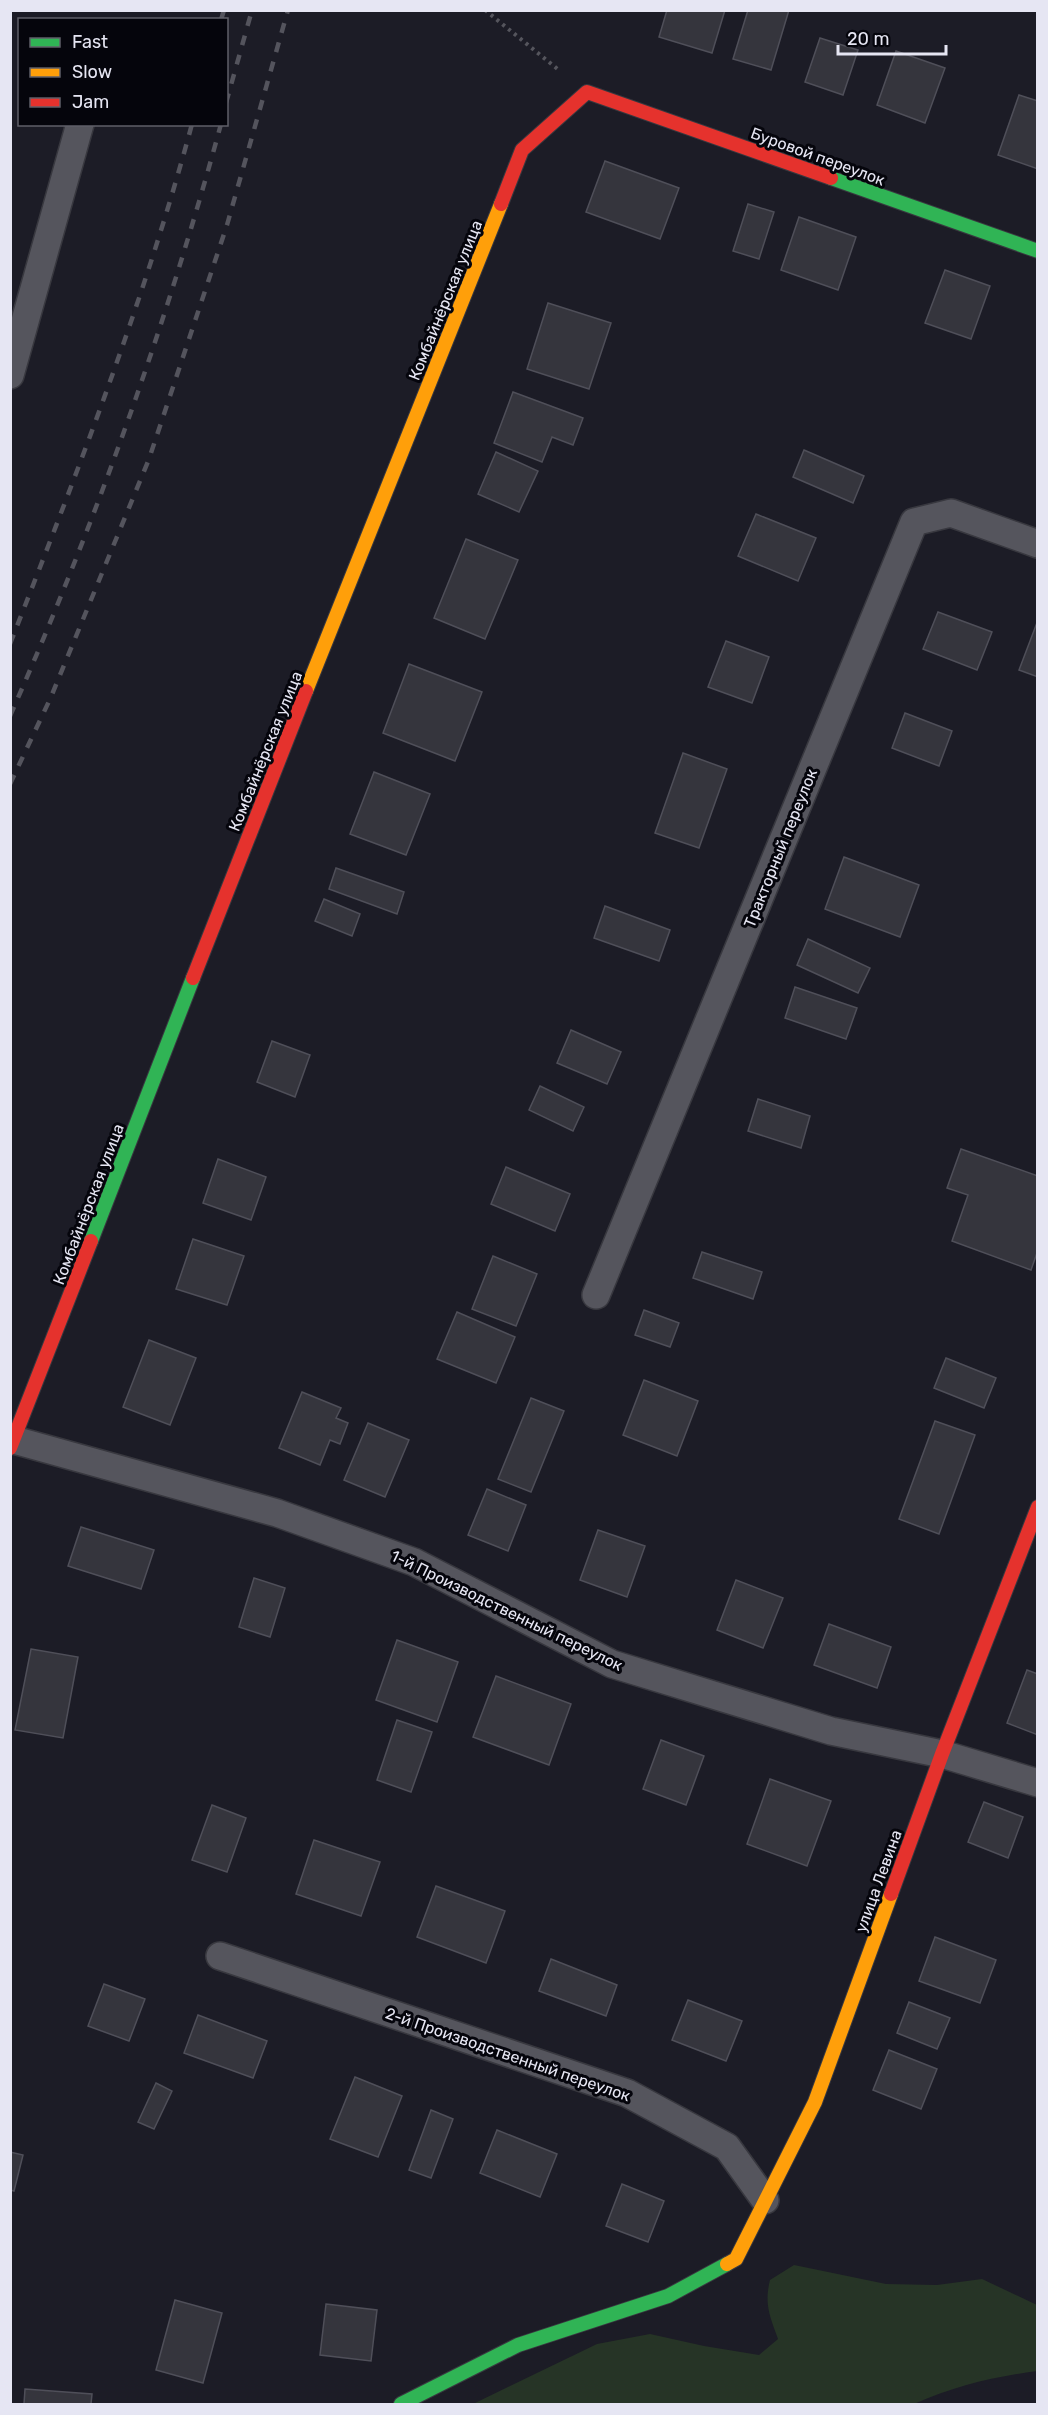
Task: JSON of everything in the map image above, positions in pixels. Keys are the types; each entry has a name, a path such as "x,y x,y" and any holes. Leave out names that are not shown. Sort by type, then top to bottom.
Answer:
{"street":[{"name":"Буровой переулок","path":"587,92 1038,251"},
{"name":"Комбайнёрская улица","path":"12,1444 267,791 522,150 587,92"},
{"path":"10,375 79,126"},
{"name":"Тракторный переулок","path":"596,1295 914,522 951,513 1038,544"},
{"name":"1-й Производственный переулок","path":"12,1444 277,1513 414,1562 612,1664 831,1731 942,1754 1038,1784"},
{"name":"улица Левина","path":"401,2404 519,2345 668,2296 736,2259 815,2102 942,1754 1038,1507"},
{"name":"2-й Производственный переулок","path":"220,1956 627,2092 727,2147 765,2200"}],"path":[{"path":"485,10 587,92"}],"green space":[{"path":"794,2265 886,2284 937,2285 982,2279 1037,2305 1037,2371 974,2383 914,2404 473,2404 597,2344 650,2334 759,2355 778,2339 768,2304 770,2280"}],"building":[{"path":"667,10 725,10 712,53 659,37"},
{"path":"748,10 789,10 771,70 733,59"},
{"path":"820,38 858,50 843,95 805,82"},
{"path":"896,51 945,68 925,123 877,105"},
{"path":"1019,95 1038,101 1038,169 998,155"},
{"path":"605,161 679,188 660,239 586,212"},
{"path":"748,204 774,212 759,259 733,251"},
{"path":"799,217 856,237 838,290 781,270"},
{"path":"945,270 990,286 971,339 925,323"},
{"path":"548,303 611,323 589,389 527,369"},
{"path":"513,392 583,418 573,445 552,437 542,462 494,443"},
{"path":"804,450 864,476 853,503 793,477"},
{"path":"496,452 538,471 519,512 478,494"},
{"path":"756,514 816,538 798,581 738,556"},
{"path":"466,539 518,560 485,639 434,618"},
{"path":"938,612 992,632 977,670 923,649"},
{"path":"1038,620 1038,677 1019,670"},
{"path":"726,641 769,657 752,703 708,687"},
{"path":"409,664 482,692 455,761 383,733"},
{"path":"905,713 952,731 939,766 892,748"},
{"path":"683,753 727,769 699,848 655,833"},
{"path":"374,772 430,794 406,855 350,834"},
{"path":"844,857 919,885 900,937 825,909"},
{"path":"336,868 404,892 397,914 329,889"},
{"path":"324,899 360,914 352,936 315,921"},
{"path":"605,906 670,930 659,961 594,938"},
{"path":"808,939 870,968 858,993 797,965"},
{"path":"795,987 857,1008 846,1039 785,1018"},
{"path":"571,1030 621,1052 607,1084 557,1063"},
{"path":"272,1041 310,1055 295,1097 257,1082"},
{"path":"540,1086 584,1107 573,1131 529,1110"},
{"path":"758,1099 810,1116 801,1148 748,1131"},
{"path":"961,1149 1038,1176 1038,1250 1031,1270 952,1241 968,1195 947,1188"},
{"path":"218,1159 266,1177 251,1220 203,1203"},
{"path":"506,1167 570,1194 555,1231 491,1204"},
{"path":"193,1239 244,1256 227,1305 176,1289"},
{"path":"702,1252 762,1272 753,1299 693,1278"},
{"path":"493,1256 537,1274 516,1326 472,1309"},
{"path":"644,1310 679,1323 670,1347 635,1335"},
{"path":"457,1312 515,1337 496,1383 437,1359"},
{"path":"149,1340 196,1358 170,1425 123,1407"},
{"path":"946,1358 996,1378 984,1408 934,1388"},
{"path":"644,1380 698,1401 677,1456 623,1435"},
{"path":"302,1392 341,1408 336,1418 348,1423 340,1444 330,1440 320,1465 279,1448"},
{"path":"531,1398 564,1411 531,1492 498,1479"},
{"path":"935,1421 975,1435 939,1534 899,1519"},
{"path":"368,1423 409,1440 385,1497 344,1480"},
{"path":"487,1489 526,1505 508,1551 468,1535"},
{"path":"81,1527 154,1550 141,1589 68,1566"},
{"path":"598,1530 645,1546 627,1597 580,1580"},
{"path":"254,1578 285,1588 270,1637 239,1627"},
{"path":"736,1580 783,1598 763,1648 717,1630"},
{"path":"829,1624 891,1647 877,1688 814,1665"},
{"path":"397,1640 458,1662 437,1722 376,1700"},
{"path":"31,1649 78,1657 63,1738 15,1730"},
{"path":"1027,1670 1038,1674 1038,1735 1007,1723"},
{"path":"496,1676 571,1704 549,1765 473,1737"},
{"path":"397,1720 432,1732 411,1792 377,1780"},
{"path":"661,1740 704,1756 686,1805 643,1789"},
{"path":"770,1779 831,1801 807,1866 747,1844"},
{"path":"984,1802 1023,1817 1008,1858 968,1842"},
{"path":"212,1805 246,1818 227,1872 192,1860"},
{"path":"314,1840 380,1862 361,1916 296,1894"},
{"path":"436,1886 505,1911 486,1963 417,1937"},
{"path":"935,1937 996,1960 980,2003 919,1981"},
{"path":"551,1959 617,1985 606,2016 539,1991"},
{"path":"104,1984 145,1999 129,2041 88,2026"},
{"path":"688,2000 742,2021 726,2061 672,2040"},
{"path":"909,2002 950,2018 937,2049 897,2033"},
{"path":"198,2015 267,2041 253,2078 184,2053"},
{"path":"889,2050 937,2069 921,2109 873,2090"},
{"path":"355,2077 402,2096 378,2157 330,2139"},
{"path":"156,2083 172,2091 154,2129 138,2122"},
{"path":"431,2110 453,2119 431,2178 409,2170"},
{"path":"497,2130 557,2154 540,2197 480,2173"},
{"path":"10,2152 23,2155 14,2191 10,2190"},
{"path":"622,2184 664,2201 648,2242 606,2226"},
{"path":"175,2300 222,2313 203,2383 156,2370"},
{"path":"326,2304 377,2310 371,2361 320,2355"},
{"path":"25,2389 92,2394 91,2404 24,2404"}],"railway":[{"path":"222,18 224,10"},
{"path":"228,96 252,10"},
{"path":"10,784 51,697 149,459 227,225 288,10"},
{"path":"10,644 131,322 191,126"},
{"path":"10,716 71,571 127,424 177,275 220,126"}],"traffic: fast":[{"path":"831,178 1038,251"},
{"path":"91,1241 193,978"},
{"path":"401,2404 518,2345 668,2296 727,2264"}],"traffic: slow":[{"path":"306,691 501,204"},
{"path":"727,2264 736,2259 815,2102 891,1894"}],"traffic: jam":[{"path":"501,204 522,150 587,92 831,178"},
{"path":"193,978 306,691"},
{"path":"10,1448 91,1241"},
{"path":"891,1894 942,1754 1038,1507"}]}
